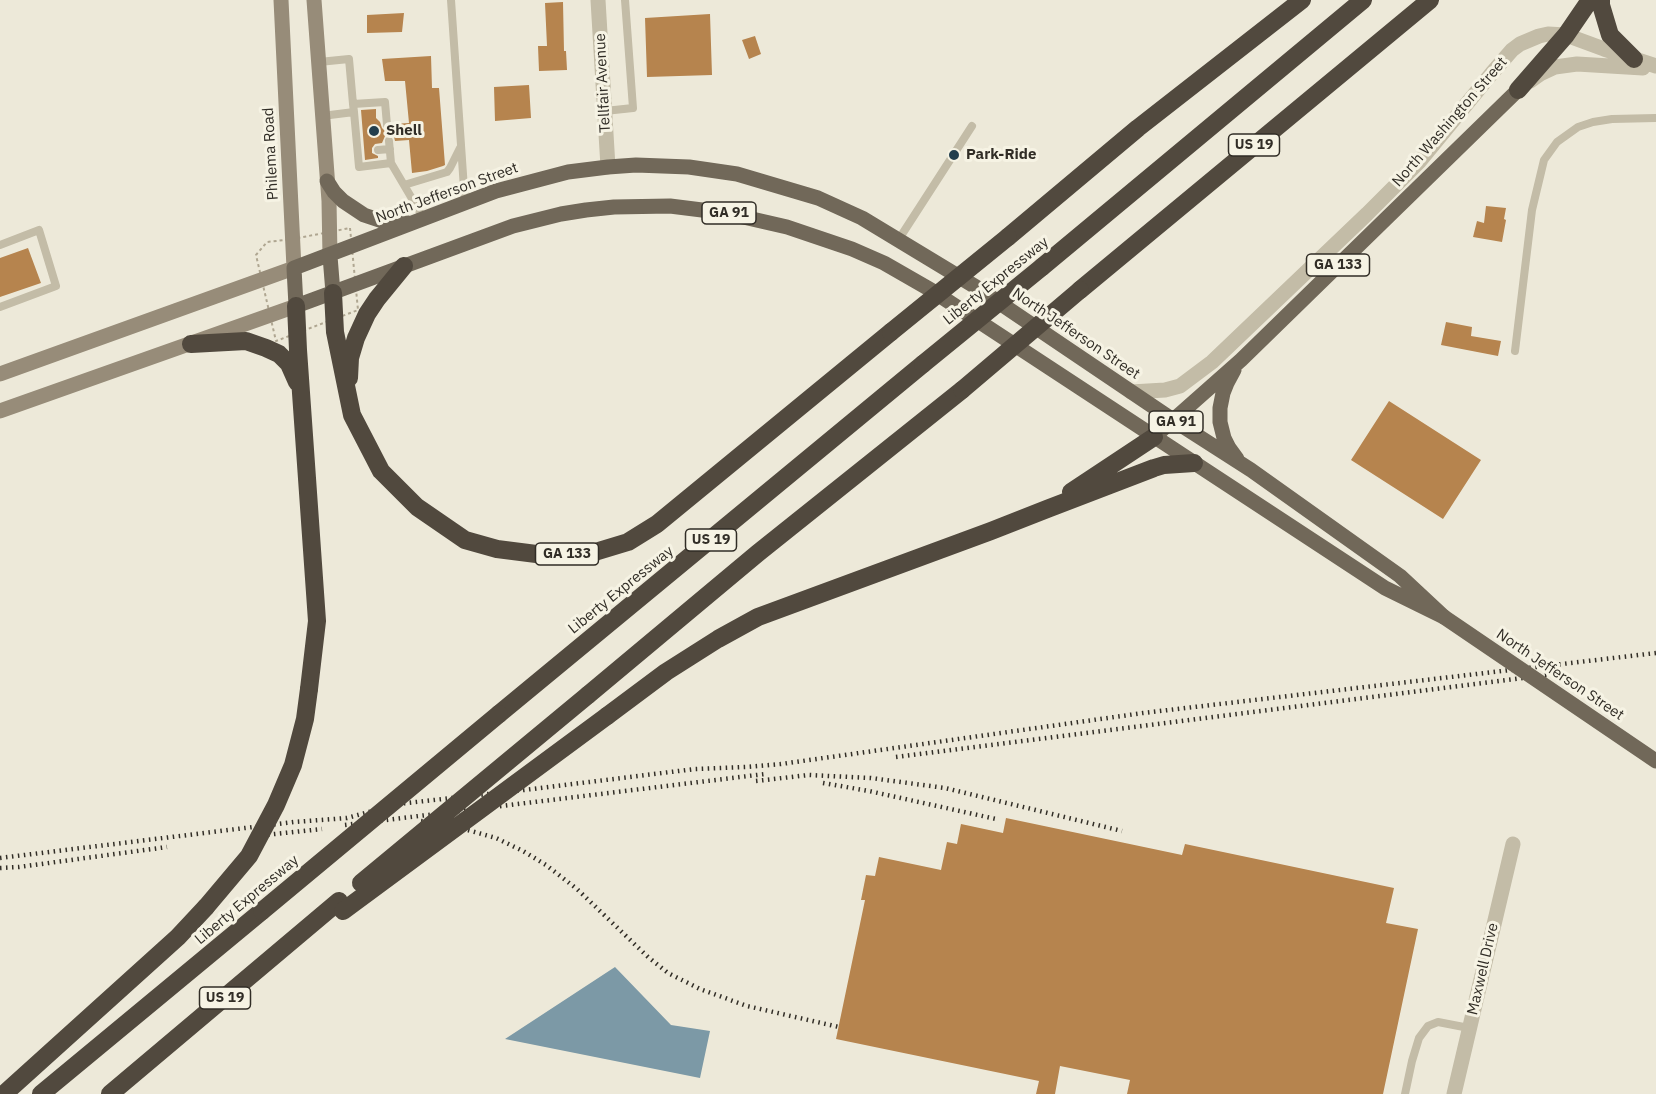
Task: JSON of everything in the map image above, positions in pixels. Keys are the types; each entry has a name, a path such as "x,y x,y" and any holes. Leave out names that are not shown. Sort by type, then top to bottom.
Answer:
{"highway":[{"name":"GA 133","path":"333,293 335,332 352,415 381,471 417,507 465,540 497,549 552,556 595,552 628,542 657,524 1138,128 1302,0"},
{"name":"Liberty Expressway","path":"41,1094 1363,0"},
{"name":"US 19","path":"110,1094 310,926 341,906 758,553 963,390 1430,0"},
{"name":"GA 133","path":"1518,90 1566,35 1590,0"},
{"path":"1601,0 1600,5 1610,35 1634,59"},
{"path":"348,397 350,358 356,338 367,314 404,266"},
{"path":"4,1094 178,937 206,907 249,856 276,805 293,765 305,719 317,621 296,306"},
{"path":"191,344 246,341 266,348 279,354 289,364 301,390"},
{"path":"1047,508 1154,437"},
{"path":"341,906 666,672 758,617 1164,465 1194,464"}],"main road":[{"name":"Philema Road","path":"281,0 296,306"},
{"path":"314,0 330,256"},
{"name":"GA 133","path":"1154,437 1240,360 1518,90"},
{"name":"North Jefferson Street","path":"0,374 330,256 496,191 568,172 608,166 664,166 737,174 818,198 862,218 976,287 1251,470 1400,576 1444,617"},
{"path":"327,180 343,201 364,215 396,223 420,220"},
{"name":"North Jefferson Street","path":"404,266 513,226 545,217 614,207 670,206 726,213 820,237 884,263 932,290 1385,588 1444,617 1656,761"},
{"name":"GA 133","path":"330,256 333,293"},
{"name":"GA 91","path":"296,306 404,266"},
{"path":"0,411 296,306"},
{"path":"1240,360 1223,393 1220,422 1229,448 1251,470"}],"street":[{"name":"Tellfair Avenue","path":"598,0 608,166"},
{"name":"North Washington Street","path":"1131,392 1166,390 1180,386 1212,362 1419,162 1492,73 1520,44 1548,34 1566,35 1656,67"},
{"name":"North Washington Street","path":"1518,90 1540,74 1555,67 1577,64 1656,67"},
{"name":"Maxwell Drive","path":"1454,1094 1513,844"}],"lane":[{"path":"451,0 465,203"},
{"path":"598,0 603,0"},
{"path":"605,111 633,108 625,0"},
{"path":"319,63 349,59 361,151 359,167 391,163"},
{"path":"322,116 355,114 385,102 387,121 376,118"},
{"path":"1515,351 1532,210 1544,160 1557,142 1578,127 1612,119 1656,118"},
{"path":"899,239 972,126"},
{"path":"378,150 389,145 391,163 420,220"},
{"path":"404,185 447,172 461,146"},
{"path":"0,245 39,230 56,286 0,307"},
{"path":"1405,1094 1419,1038 1428,1026 1438,1022 1469,1028"}],"water":[{"path":"615,967 671,1025 710,1031 700,1078 505,1039"}],"building":[{"path":"563,2 564,51 566,51 567,70 539,71 538,46 547,46 545,3"},
{"path":"404,13 402,32 367,33 367,15"},
{"path":"710,14 712,75 647,77 645,18"},
{"path":"755,36 761,54 749,59 742,40"},
{"path":"431,56 432,88 439,88 445,165 412,173 409,140 395,141 394,137 389,135 385,136 382,143 375,144 372,148 372,153 378,158 365,160 361,110 376,109 376,118 385,131 391,130 393,124 409,123 405,81 385,81 382,59"},
{"path":"529,85 531,118 495,121 494,87"},
{"path":"1486,206 1506,208 1502,242 1473,237 1477,221 1484,223"},
{"path":"28,248 41,283 0,297 0,258"},
{"path":"1446,322 1472,327 1471,336 1501,341 1498,356 1441,345"},
{"path":"1389,401 1481,460 1443,519 1351,460"},
{"path":"1006,818 1182,855 1185,844 1394,888 1386,923 1418,929 1383,1094 1127,1094 1130,1080 1060,1066 1055,1094 1036,1094 1039,1081 836,1039 865,900 861,900 866,875 875,876 879,857 941,870 947,842 957,844 961,824 1003,833"}],"railway":[{"path":"0,858 294,822 347,818 398,804 695,769 781,764 1143,713 1656,653"},
{"path":"896,757 1563,673"},
{"path":"345,825 765,774"},
{"path":"756,781 809,775 871,778 945,788 1122,831"},
{"path":"823,783 996,819"},
{"path":"421,821 450,825 496,838 523,851 577,889 648,957 668,973 700,989 747,1006 839,1027"},
{"path":"256,836 322,829"},
{"path":"0,868 167,847"}],"place":[{"name":"Shell","path":"374,131"},
{"name":"Park-Ride","path":"954,155"}]}
